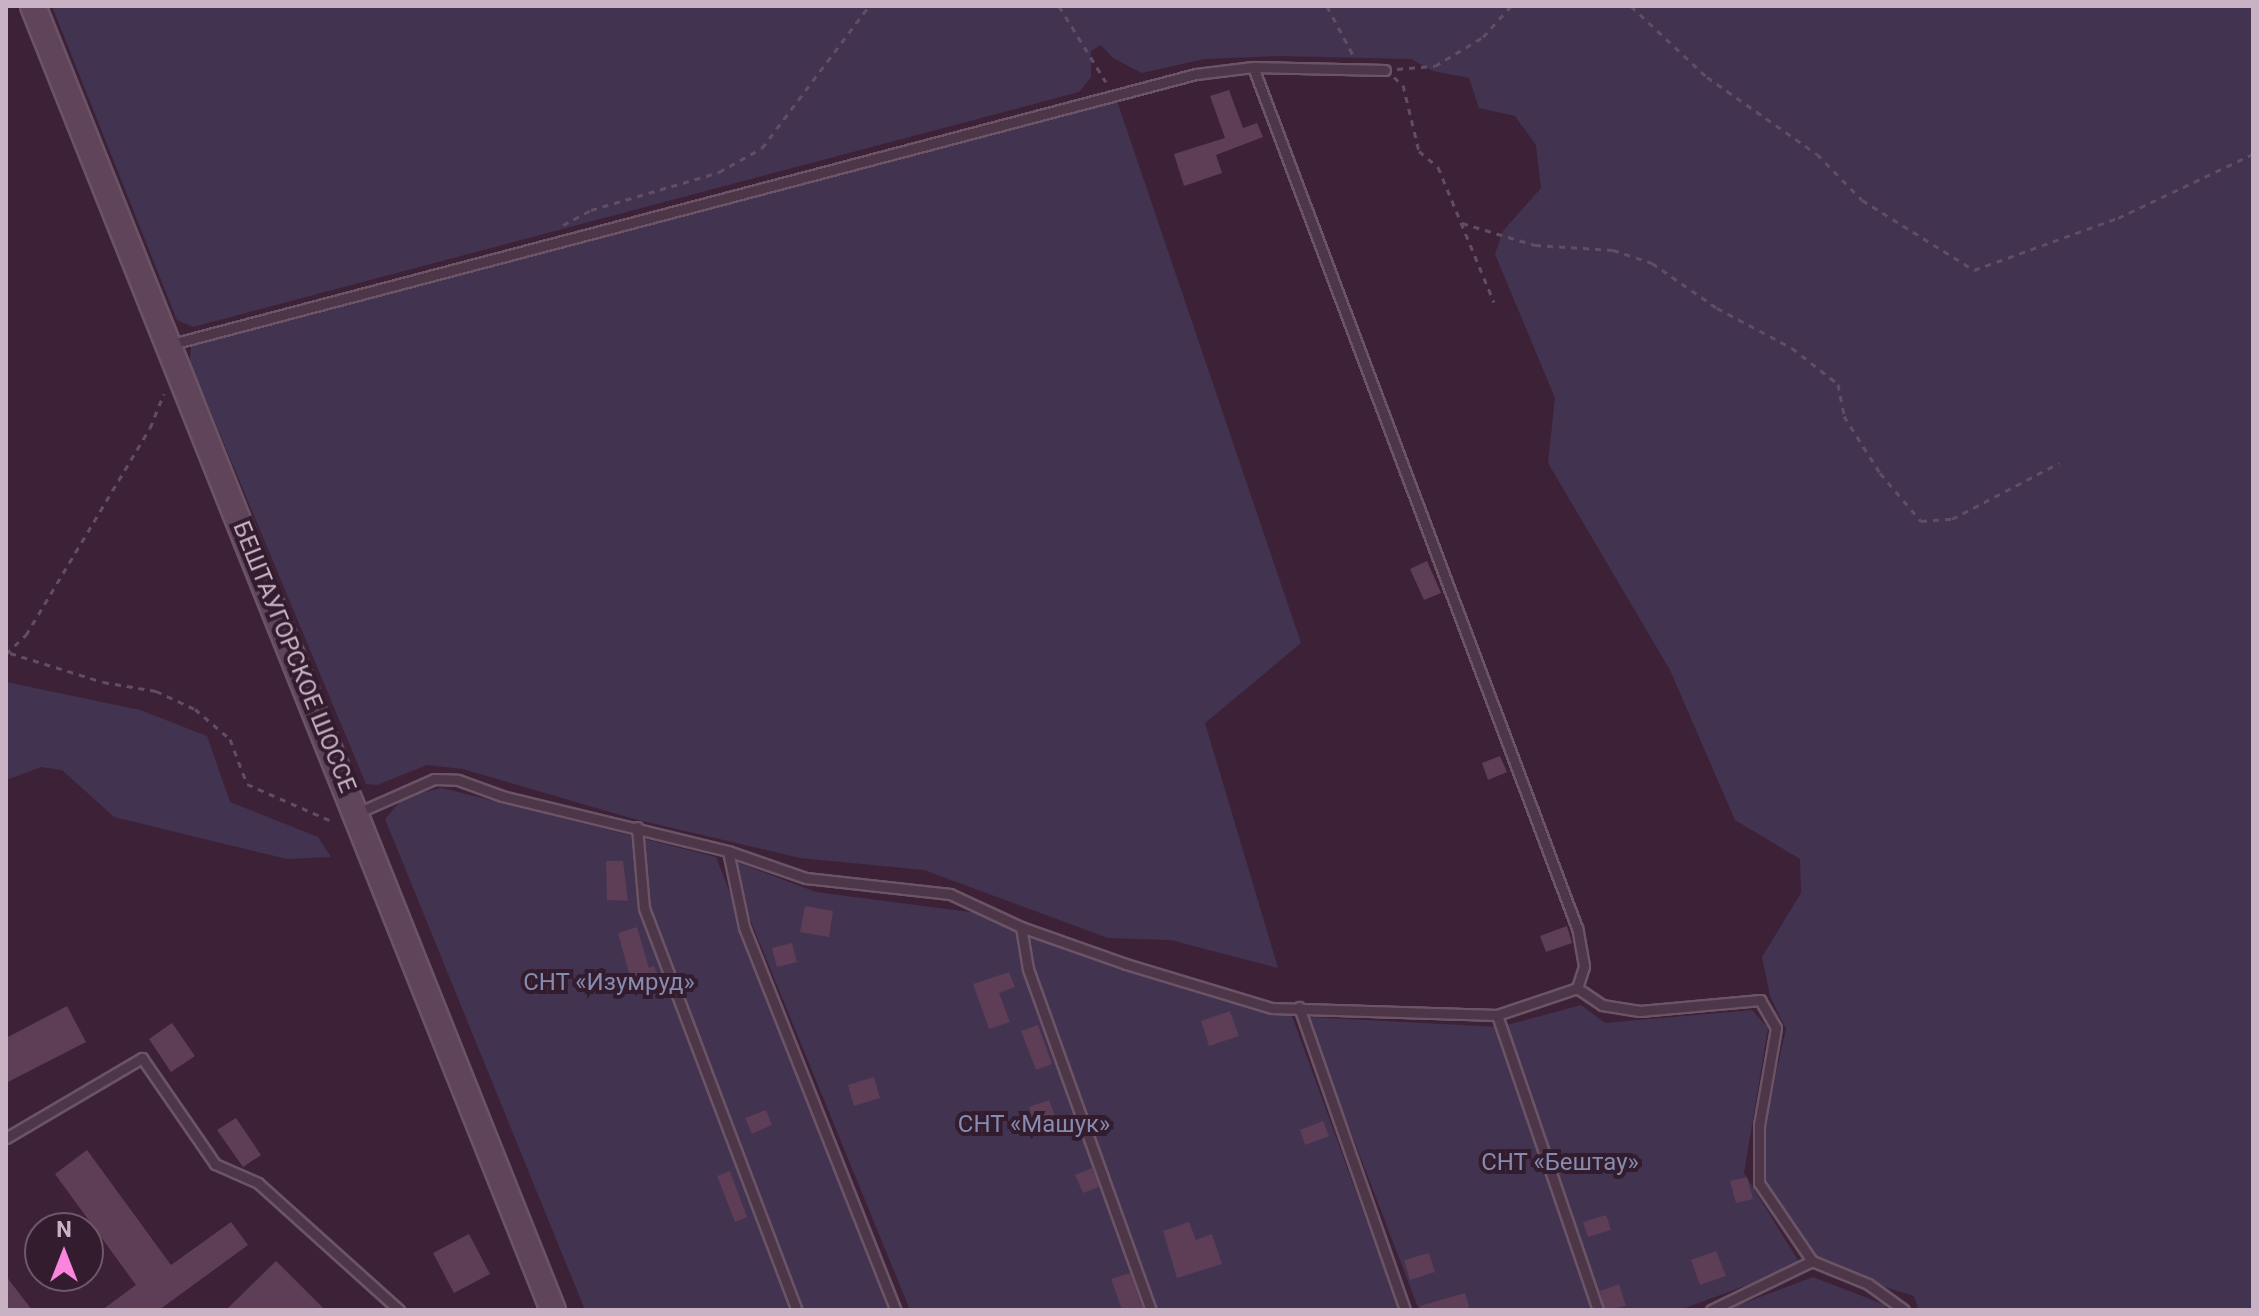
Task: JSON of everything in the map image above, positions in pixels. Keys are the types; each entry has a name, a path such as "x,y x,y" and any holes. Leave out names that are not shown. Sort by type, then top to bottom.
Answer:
{"street":[{"name":"БЕШТАУГОРСКОЕ ШОССЕ","path":"33,6 553,1310"}],"lane":[{"path":"172,354 537,249 1196,74 1253,67 1385,70"},
{"path":"1253,67 1577,928 1584,966 1577,988"},
{"path":"359,818 434,779 458,780 502,796 728,851 806,878 950,894 1021,927 1272,1008 1497,1015 1577,988"},
{"path":"637,827 644,908 797,1310"},
{"path":"728,851 744,927 896,1310"},
{"path":"1021,927 1028,969 1151,1310"},
{"path":"1577,988 1602,1005 1640,1011 1738,999 1760,1000 1772,1014 1776,1028 1759,1125 1759,1183 1812,1261 1868,1284 1904,1310"},
{"path":"1299,1007 1405,1310"},
{"path":"1497,1015 1598,1310"},
{"path":"6,1138 142,1058 215,1164 258,1183 399,1310"},
{"path":"1711,1310 1812,1261"}],"path":[{"path":"537,249 558,228 591,210 719,172 762,148 869,6"},
{"path":"1059,6 1096,59 1112,97"},
{"path":"1327,6 1354,58 1385,70 1403,85 1419,151 1438,167 1494,302"},
{"path":"1385,70 1435,66 1483,37 1511,6"},
{"path":"1631,6 1707,77 1817,154 1862,200 1974,270 2118,218 2253,154"},
{"path":"1462,223 1535,245 1613,250 1652,263 1717,308 1792,348 1838,384 1844,416 1880,473 1921,521 1952,519 2059,463"},
{"path":"172,354 150,428 26,635 8,654 103,682 156,691 195,709 230,739 247,784 343,826 359,818"}],"green space":[{"path":"52,6 2253,6 2253,1310 1919,1310 1914,1296 1814,1265 1755,1165 1786,1029 1770,996 1762,957 1801,893 1800,859 1735,820 1670,670 1548,463 1555,398 1495,254 1503,231 1541,188 1536,145 1515,116 1479,108 1469,78 1433,71 1411,59 1277,56 1204,59 1142,73 1113,58 1101,45 1091,51 1091,77 1079,92 193,327 177,320"},
{"path":"1116,98 1301,643 1205,723 1278,968 1171,940 1108,938 924,870 800,858 634,819 463,769 427,765 377,785 366,784 190,362 191,344 200,336"},
{"path":"6,682 140,710 207,736 230,802 318,837 331,857 287,859 114,817 62,770 41,767 6,780"},
{"name":"СНТ «Изумруд»","path":"442,788 716,857 892,1310 585,1310 385,819 404,797"},
{"name":"СНТ «Машук»","path":"725,858 816,892 977,913 1292,1016 1399,1310 910,1310"},
{"name":"СНТ «Бештау»","path":"1581,1005 1605,1023 1752,1010 1768,1028 1744,1173 1801,1265 1680,1310 1419,1310 1307,1017 1500,1027"},
{"path":"1813,1277 1885,1305 1886,1310 1725,1310"}],"building":[{"path":"1229,90 1243,128 1257,123 1263,137 1216,155 1222,173 1184,186 1174,154 1225,138 1210,96"},
{"path":"1427,561 1441,593 1424,600 1410,569"},
{"path":"1500,756 1507,772 1488,780 1482,763"},
{"path":"606,861 623,861 628,901 607,900"},
{"path":"805,906 833,911 829,937 800,932"},
{"path":"1567,926 1572,943 1546,952 1540,936"},
{"path":"637,927 649,968 654,966 660,980 634,991 618,933"},
{"path":"792,943 797,962 777,967 772,948"},
{"path":"1009,972 1015,987 999,993 1010,1022 989,1029 973,984"},
{"path":"67,1006 86,1042 6,1083 6,1038"},
{"path":"1230,1011 1239,1036 1209,1046 1201,1021"},
{"path":"172,1023 195,1056 171,1072 149,1039"},
{"path":"1038,1025 1052,1064 1036,1070 1021,1031"},
{"path":"874,1077 880,1098 854,1106 848,1085"},
{"path":"1049,1100 1057,1121 1036,1129 1029,1107"},
{"path":"766,1110 772,1125 752,1134 745,1118"},
{"path":"236,1118 261,1155 243,1167 217,1130"},
{"path":"1323,1121 1329,1136 1305,1145 1300,1130"},
{"path":"87,1150 171,1265 231,1222 248,1245 159,1310 102,1310 136,1285 104,1241 104,1212 83,1212 55,1174"},
{"path":"1092,1168 1099,1187 1083,1193 1075,1175"},
{"path":"730,1171 747,1217 735,1222 717,1176"},
{"path":"1747,1177 1753,1199 1736,1203 1730,1181"},
{"path":"1606,1215 1611,1230 1588,1237 1583,1222"},
{"path":"1189,1222 1196,1240 1212,1234 1222,1264 1177,1278 1163,1231"},
{"path":"469,1234 490,1274 454,1293 433,1253"},
{"path":"1716,1251 1726,1276 1700,1285 1691,1260"},
{"path":"1429,1253 1435,1272 1410,1280 1404,1260"},
{"path":"276,1261 325,1310 226,1310"},
{"path":"1130,1273 1143,1310 1122,1310 1111,1279"},
{"path":"6,1276 32,1310 6,1310"},
{"path":"1619,1284 1626,1306 1605,1310 1600,1291"},
{"path":"1465,1293 1470,1310 1420,1310 1420,1306"}]}
